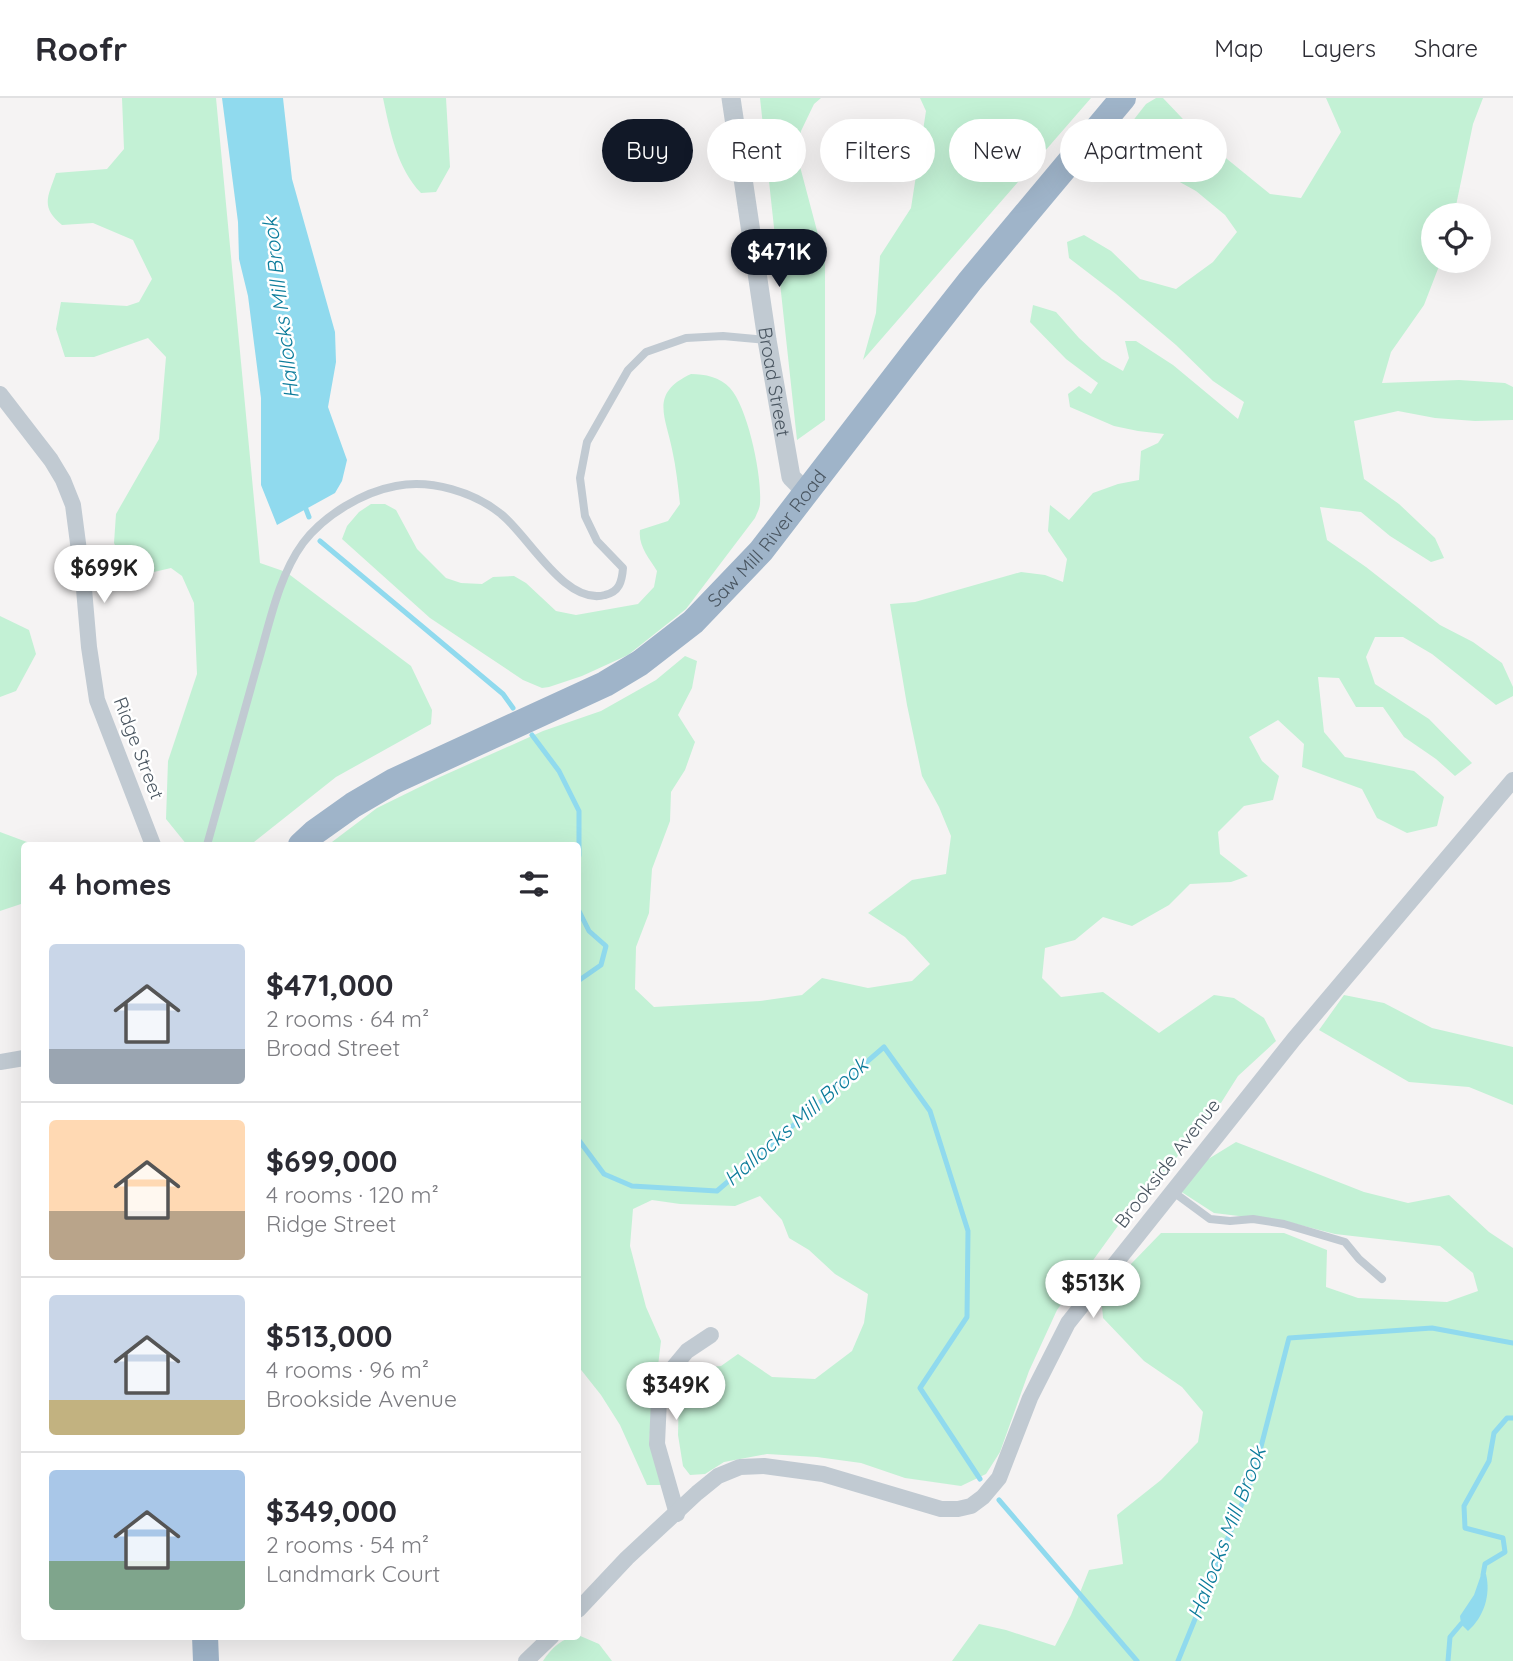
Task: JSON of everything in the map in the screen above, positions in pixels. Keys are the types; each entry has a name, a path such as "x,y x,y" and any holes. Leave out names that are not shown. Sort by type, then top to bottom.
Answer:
{"highway":[{"name":"Saw Mill River Road","path":"304,842 344,812 394,781 605,684 640,663 693,622 761,551 970,281 1123,98"},
{"path":"205,1640 205,1661"}],"street":[{"name":"Broad Street","path":"731,98 767,340 791,477 807,493"},
{"name":"Ridge Street","path":"0,394 51,460 73,505 97,700 152,842"},
{"name":"Brookside Avenue","path":"581,1607 627,1558 697,1493 718,1476 740,1467 764,1466 823,1474 941,1509 971,1506 983,1497 999,1478 1030,1398 1068,1323 1294,1039 1513,780"},
{"path":"0,1062 21,1058"},
{"path":"677,1514 657,1444 659,1399 672,1369 687,1351 711,1335"},
{"path":"526,1661 548,1640"}],"lane":[{"path":"208,842 286,572 307,539 323,522 359,498 397,485 433,485 468,494 502,514 555,573 578,593 597,598 613,593 622,580 623,568 597,541 585,516 580,478 587,442 628,370 646,352 686,338 723,335 767,340"},
{"path":"1172,1191 1210,1219 1253,1219 1284,1224 1345,1242 1359,1259 1382,1279"}],"green space":[{"path":"122,98 216,98 260,563 286,572 411,666 432,710 431,724 336,777 254,842 185,842 166,819 168,761 197,674 194,603 182,576 171,568 141,575 126,570 114,543 116,514 159,439 166,357 148,338 94,357 65,357 56,329 61,302 127,306 139,302 152,279 133,240 93,223 62,225 48,207 56,173 107,169 124,149"},
{"path":"383,98 446,98 450,167 436,192 421,193 406,172 400,161"},
{"path":"760,98 821,98 814,104 806,121 762,119"},
{"path":"920,98 1091,98 1073,119 1060,119 1060,134 1046,150 1046,119 949,119 949,182 1018,182 863,360 876,313 880,256 911,208 915,182 935,182 935,119 925,119 926,111"},
{"path":"1156,98 1163,98 1183,119 1134,119 1146,104"},
{"path":"1326,98 1483,98 1473,124 1457,203 1421,203 1421,273 1436,273 1424,305 1391,352 1382,383 1459,380 1505,383 1513,387 1513,420 1435,418 1398,411 1354,421 1364,479 1399,504 1435,538 1444,558 1431,562 1390,536 1361,512 1320,507 1327,540 1440,625 1473,642 1502,663 1513,687 1513,696 1496,705 1432,654 1403,637 1375,637 1366,657 1375,684 1429,719 1472,763 1455,776 1404,737 1383,707 1356,707 1339,678 1318,677 1324,732 1345,757 1414,771 1444,797 1437,826 1407,833 1377,818 1362,789 1302,767 1304,744 1278,720 1249,737 1262,761 1279,776 1273,800 1244,806 1218,832 1220,854 1248,876 1231,882 1190,884 1169,905 1132,926 1103,917 1075,940 1045,948 1042,978 1061,997 1103,992 1159,1033 1214,995 1234,998 1264,1018 1276,1041 1238,1076 1214,1114 1120,1223 1057,1310 1029,1371 1000,1452 986,1474 961,1486 905,1478 861,1463 767,1454 724,1462 705,1474 690,1475 683,1466 678,1435 679,1392 689,1369 721,1366 738,1354 772,1377 815,1379 852,1351 864,1323 868,1294 835,1274 809,1250 789,1238 782,1220 760,1196 735,1206 652,1200 633,1209 630,1246 646,1307 661,1341 649,1441 661,1485 647,1485 620,1425 581,1370 581,842 332,842 377,808 440,777 543,731 601,711 656,680 685,656 697,661 692,688 678,715 695,742 685,770 671,792 670,821 652,869 649,913 636,947 635,989 654,1007 760,1001 802,995 822,978 868,988 912,981 930,964 905,937 868,913 912,880 946,874 951,836 922,776 890,604 915,602 1021,572 1045,575 1063,582 1067,559 1048,531 1050,505 1069,520 1093,493 1139,480 1141,451 1158,443 1164,434 1114,426 1070,407 1068,394 1079,386 1091,394 1098,383 1066,359 1030,322 1033,305 1056,312 1102,359 1123,371 1129,358 1125,341 1136,341 1173,365 1238,419 1244,402 1213,381 1176,345 1069,258 1067,242 1084,235 1111,251 1140,279 1176,289 1213,262 1237,232 1225,215 1196,191 1180,182 1227,182 1227,159 1270,194 1301,198 1341,132"},
{"path":"769,182 804,182 825,261 825,420 797,440"},
{"path":"691,374 717,379 726,384 737,398 748,426 756,460 760,507 755,518 686,609 628,655 582,676 542,688 523,680 430,618 342,539 347,526 359,512 371,504 385,504 396,510 417,549 446,578 461,583 482,584 493,577 514,576 526,583 556,611 576,615 638,604 654,587 657,571 642,547 640,530 668,521 680,504 675,463 664,415 665,397 678,381"},
{"path":"0,616 29,630 36,654 16,691 0,697"},
{"path":"0,832 27,842 21,842 21,904 0,911"},
{"path":"1344,995 1384,1003 1432,1028 1513,1047 1513,1105 1469,1087 1409,1082 1319,1030"},
{"path":"1236,1142 1364,1192 1408,1203 1449,1195 1489,1232 1513,1248 1513,1661 952,1661 979,1624 1055,1646 1089,1570 1123,1564 1117,1515 1161,1480 1198,1442 1203,1412 1182,1387 1144,1361 1103,1318 1101,1295 1161,1233 1284,1233 1327,1250 1326,1287 1358,1298 1447,1302 1478,1291 1473,1273 1440,1246 1335,1234 1288,1222 1214,1213 1180,1191 1205,1161"},
{"path":"581,1636 599,1644 612,1661 543,1661 564,1640 581,1640"}],"water":[{"path":"222,98 283,98 292,179 335,332 336,362 328,407 347,460 342,481 335,493 277,525 261,485 261,398 248,296 239,259 238,222"},
{"path":"1486,1574 1488,1590 1485,1605 1468,1631 1461,1624 1460,1616 1474,1595 1481,1575"}],"waterway":[{"name":"Hallocks Mill Brook","path":"304,504 309,517"},
{"name":"Hallocks Mill Brook","path":"320,541 503,694 513,708"},
{"name":"Hallocks Mill Brook","path":"532,735 559,771 579,811 579,842"},
{"name":"Hallocks Mill Brook","path":"581,915 589,931 606,946 601,965 581,979"},
{"name":"Hallocks Mill Brook","path":"581,1143 604,1174 632,1186 717,1191 884,1047 930,1111 968,1231 967,1317 920,1388 980,1479"},
{"name":"Hallocks Mill Brook","path":"1178,1661 1254,1474 1289,1338 1432,1328 1513,1343"},
{"path":"1483,1575 1485,1564 1505,1552 1503,1538 1465,1528 1464,1506 1489,1461 1494,1433 1507,1418 1513,1418"},
{"name":"Hallocks Mill Brook","path":"999,1500 1137,1661"},
{"path":"1448,1661 1450,1637 1461,1624"}]}
